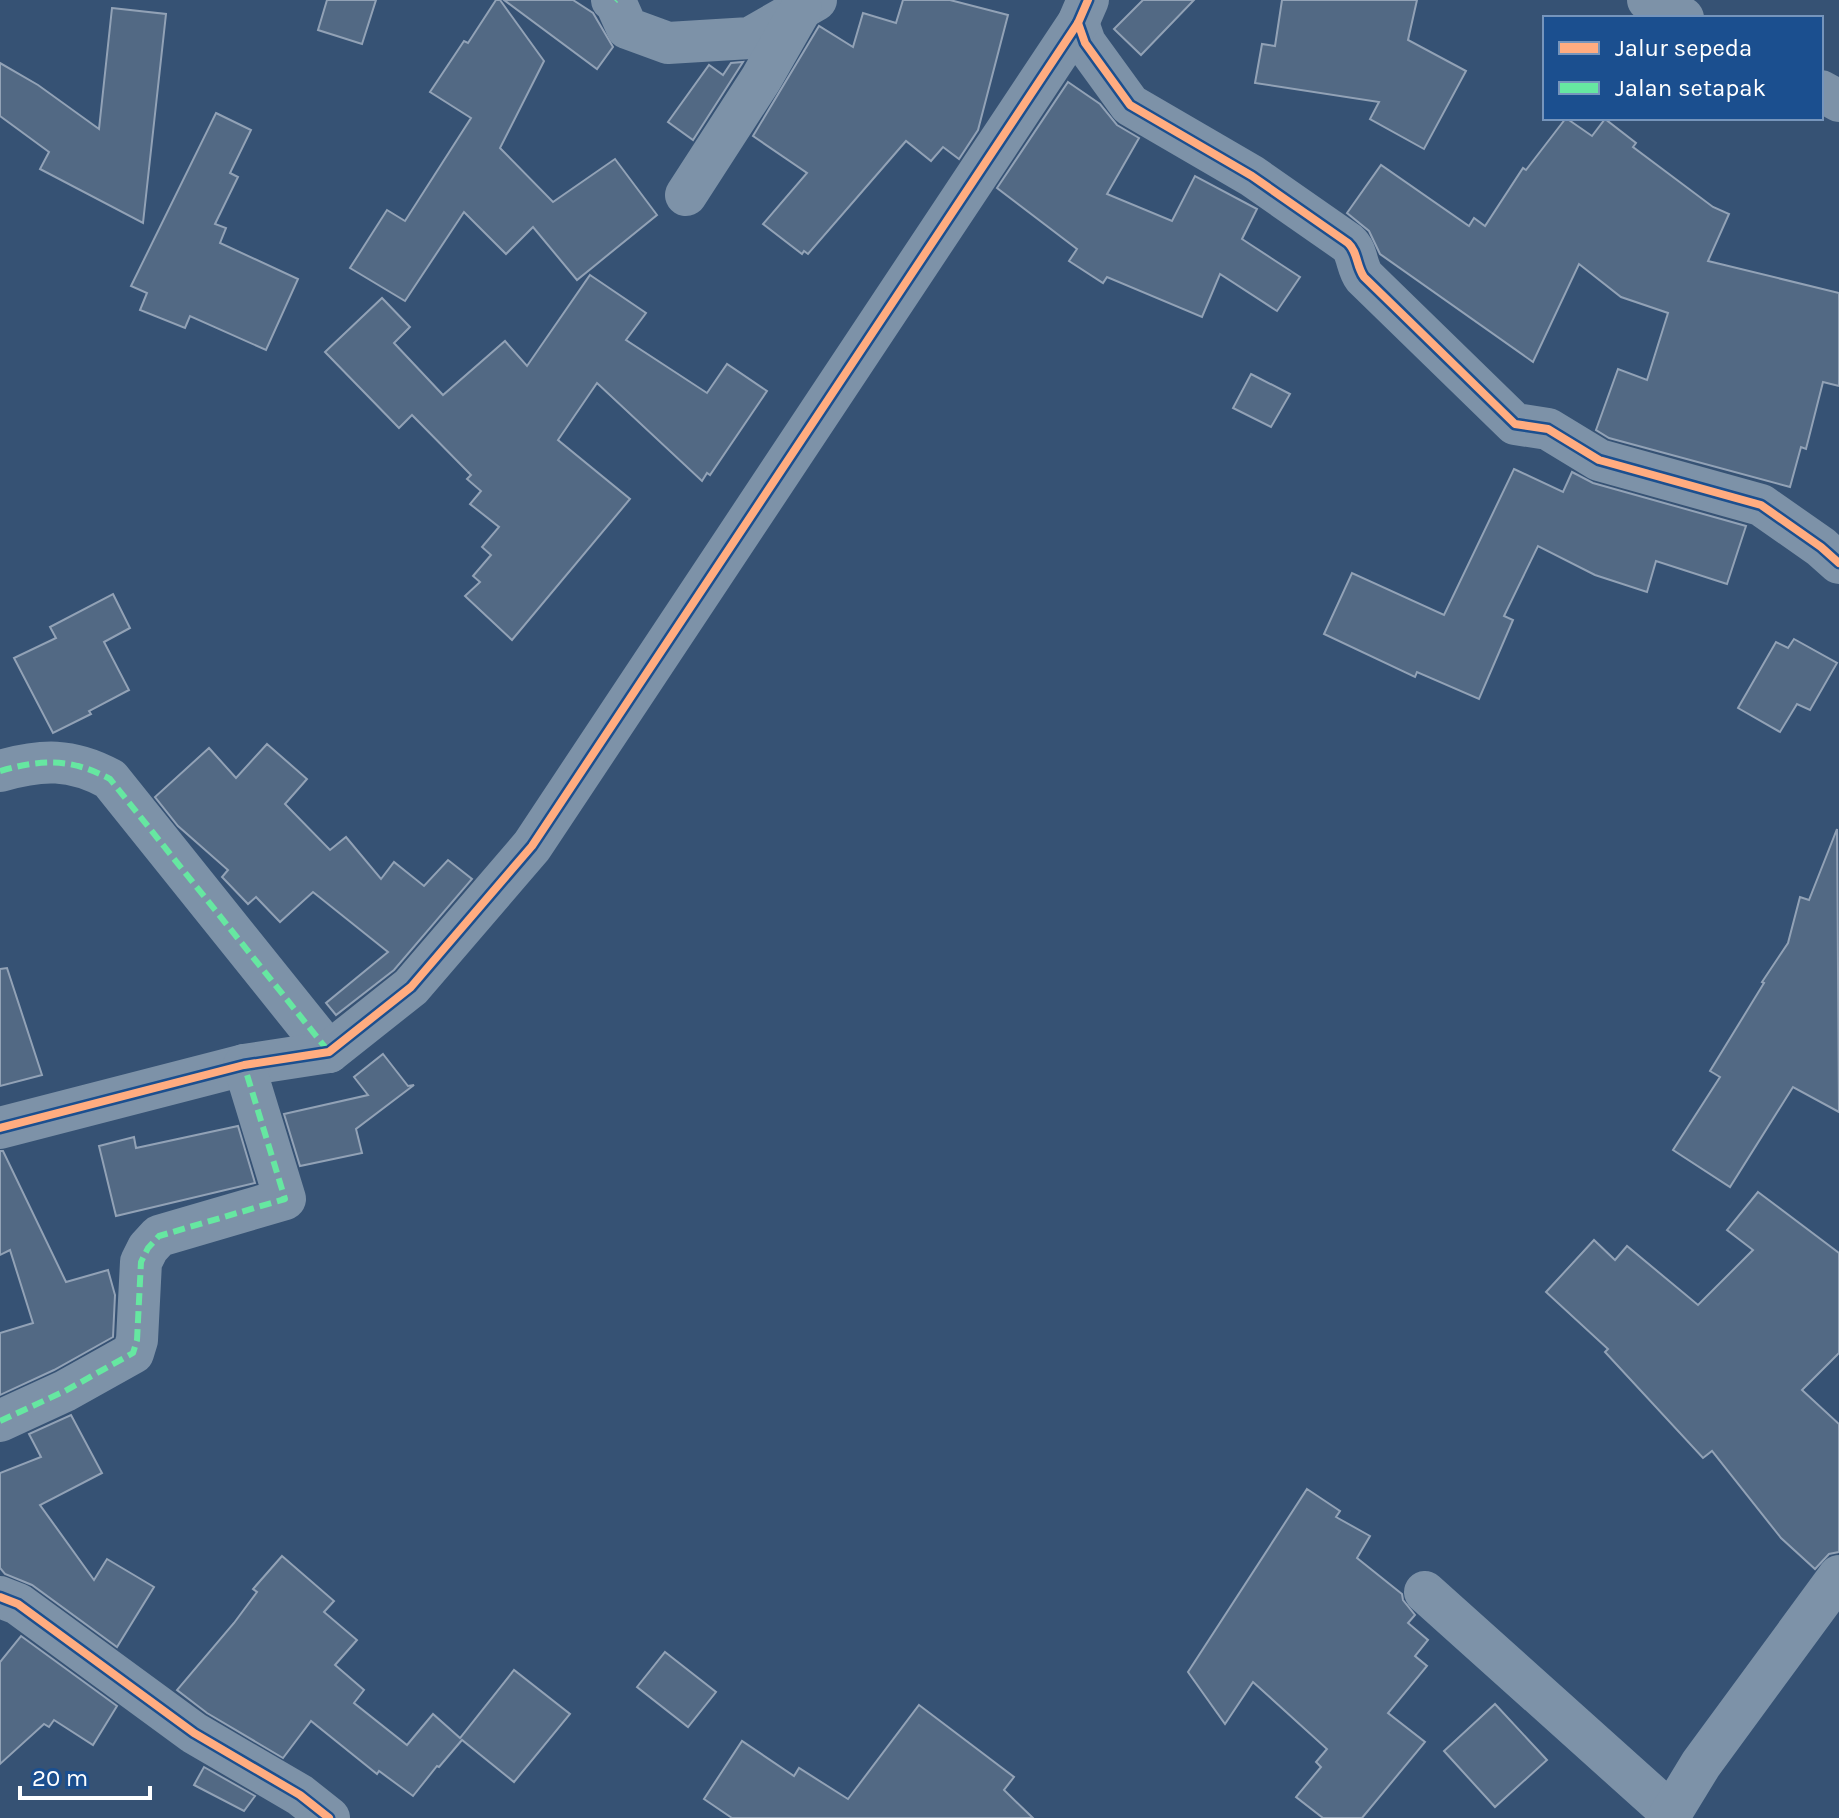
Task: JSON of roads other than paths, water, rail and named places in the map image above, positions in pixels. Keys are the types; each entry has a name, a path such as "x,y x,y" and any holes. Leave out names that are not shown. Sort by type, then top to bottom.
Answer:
{"street":[{"path":"615,0 627,28 668,43 750,38 809,4"},
{"path":"1648,0 1679,16"},
{"path":"686,195 809,4"},
{"path":"0,1128 244,1065 329,1052 411,987 532,846 1084,22 1130,105 1252,176 1348,243 1364,277 1515,424 1548,429 1599,460 1761,505 1839,563"},
{"path":"0,771 50,761 73,763 110,779 329,1052"},
{"path":"0,1421 65,1391 133,1353 137,1340 141,1262 159,1236 285,1199 244,1065"},
{"path":"1425,1592 1669,1815 1708,1753 1839,1576"},
{"path":"0,1597 18,1604 194,1733 300,1795 329,1818"}]}
